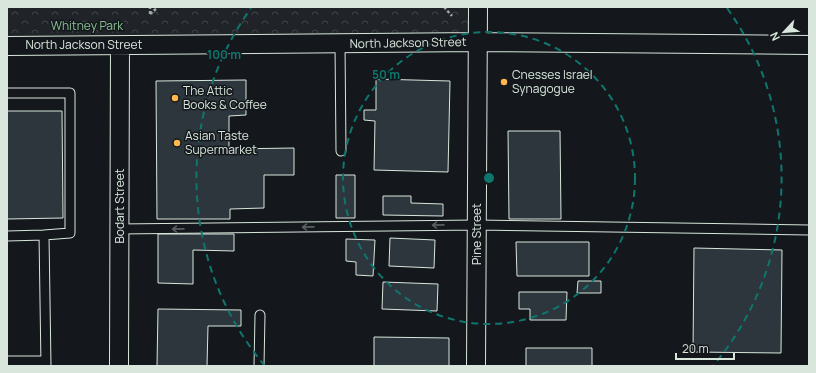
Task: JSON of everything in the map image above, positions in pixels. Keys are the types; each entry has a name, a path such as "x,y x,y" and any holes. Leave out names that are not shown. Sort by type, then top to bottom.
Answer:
{"street":[{"name":"Pine Street","path":"476,366 478,7"},
{"name":"North Jackson Street","path":"7,46 478,42 809,45"},
{"name":"Bodart Street","path":"119,366 120,46"}],"lane":[{"path":"340,44 341,150"},
{"path":"7,93 70,93 70,233 7,236"},
{"path":"120,229 477,225 809,230"},
{"path":"7,361 46,364 44,234"},
{"path":"259,366 260,315"}],"path":[{"path":"150,7 150,14 158,7"},
{"path":"444,7 452,16"}],"green space":[{"name":"Whitney Park","path":"7,7 478,7 478,42 7,46"}],"building":[{"path":"376,79 450,81 448,172 374,170 375,121 364,120 364,110 376,110"},
{"path":"246,80 246,115 229,116 229,149 294,148 294,175 264,175 264,208 230,209 230,219 157,219 156,81"},
{"path":"7,111 62,111 63,218 7,219"},
{"path":"508,131 560,131 561,219 509,219"},
{"path":"336,175 355,175 355,218 336,218"},
{"path":"383,196 411,196 411,203 443,204 443,216 383,215"},
{"path":"158,234 234,234 234,251 193,250 193,284 158,283"},
{"path":"390,238 435,240 434,268 389,266"},
{"path":"346,239 375,240 373,276 356,275 356,262 346,261"},
{"path":"516,242 589,242 589,276 517,276"},
{"path":"694,248 782,250 781,353 693,352"},
{"path":"578,281 601,281 601,293 577,293"},
{"path":"383,282 438,284 437,311 382,309"},
{"path":"519,292 567,292 566,320 530,320 530,309 519,309"},
{"path":"158,309 241,310 241,326 208,326 207,366 157,366"},
{"path":"374,337 449,338 449,366 374,366"},
{"path":"526,348 592,348 592,366 526,366"}],"place":[{"name":"Cnesses Israel Synagogue","path":"504,82"},
{"name":"The Attic Books & Coffee","path":"175,98"},
{"name":"Asian Taste Supermarket","path":"177,143"}]}
